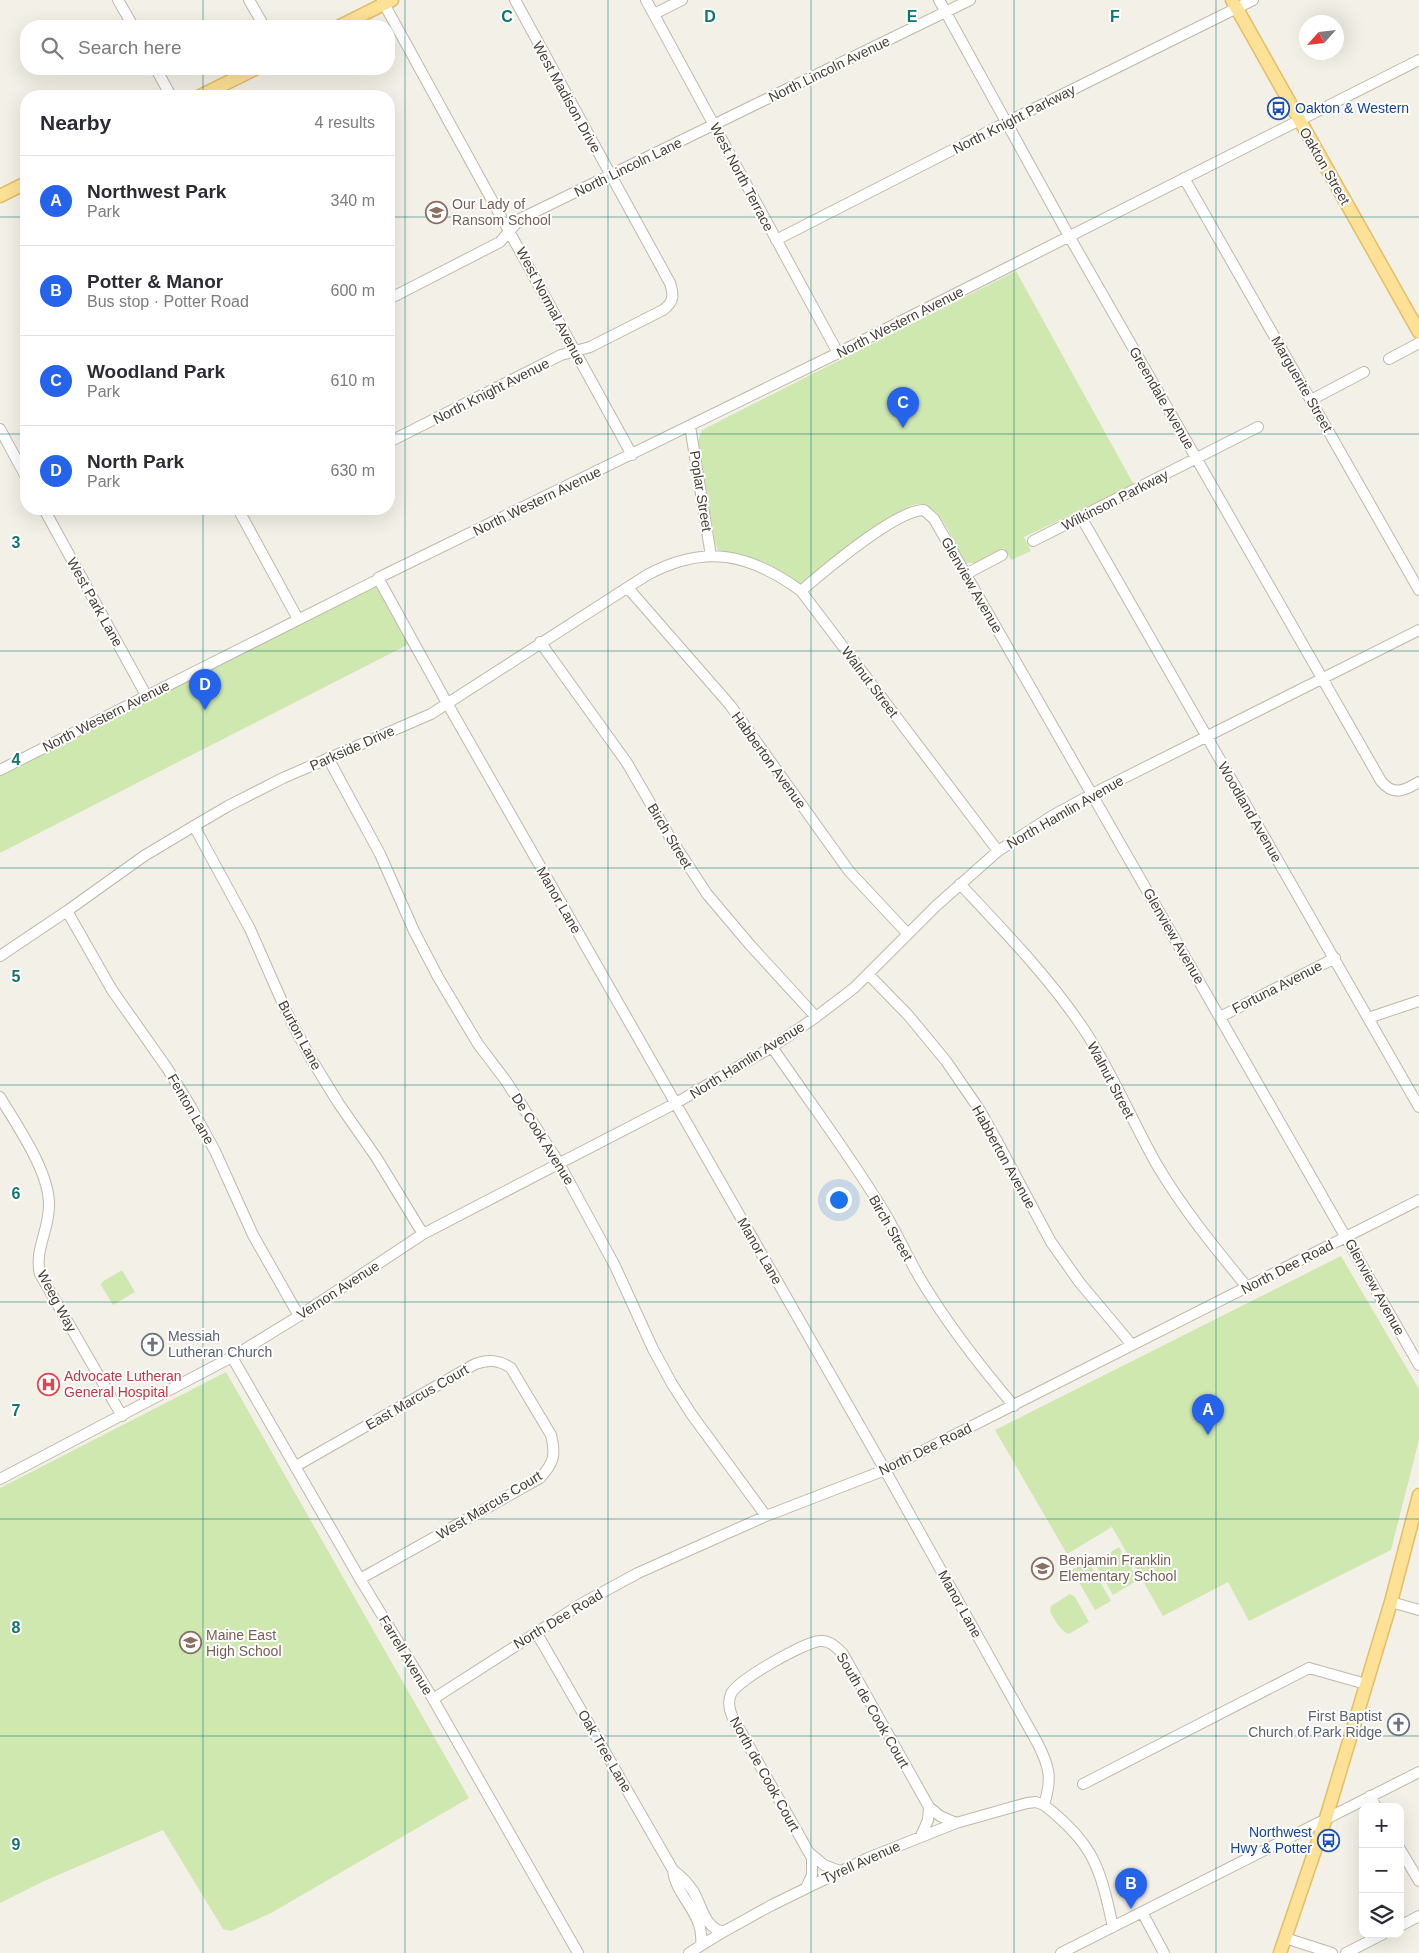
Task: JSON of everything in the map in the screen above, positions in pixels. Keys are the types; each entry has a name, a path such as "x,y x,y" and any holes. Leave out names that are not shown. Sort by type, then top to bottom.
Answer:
{"main road":[{"path":"351,20 386,1"},
{"name":"Oakton Street","path":"1234,4 1419,332"},
{"path":"212,90 243,75"},
{"path":"0,196 20,186"},
{"path":"1280,1953 1326,1818 1391,1602 1419,1495"}],"street":[{"path":"118,0 130,20"},
{"path":"249,0 261,20"},
{"name":"West Madison Drive","path":"515,0 670,283 673,293 672,300"},
{"name":"West North Terrace","path":"646,0 838,353"},
{"path":"654,14 682,0"},
{"name":"Greendale Avenue","path":"939,0 1069,236 1381,781 1393,791 1400,791 1419,782"},
{"name":"North Lincoln Avenue","path":"714,125 970,0"},
{"name":"North Knight Parkway","path":"776,240 1234,4 1253,0"},
{"name":"West Normal Avenue","path":"386,1 632,455"},
{"name":"North Western Avenue","path":"0,770 376,580 838,353 1419,60"},
{"path":"160,75 168,90"},
{"name":"North Lincoln Lane","path":"395,296 500,242 520,219 714,125"},
{"name":"Marguerite Street","path":"1184,178 1419,590"},
{"name":"North Knight Avenue","path":"395,439 561,356 590,347 663,310 672,300"},
{"path":"1389,359 1419,343"},
{"path":"1311,400 1364,372"},
{"name":"Poplar Street","path":"690,426 711,556"},
{"name":"Wilkinson Parkway","path":"1033,541 1258,427"},
{"path":"0,429 20,466"},
{"name":"Glenview Avenue","path":"801,591 842,556 882,529 911,513 924,510 930,513 1419,1365"},
{"name":"West Park Lane","path":"47,515 146,695"},
{"path":"241,515 298,619"},
{"name":"Woodland Avenue","path":"1081,517 1335,958 1419,1108"},
{"path":"966,574 1002,555"},
{"name":"Parkside Drive","path":"0,956 144,856 194,826 252,794 328,758 420,719 647,575 670,564 711,556"},
{"name":"Walnut Street","path":"711,556 734,558 763,567 801,591 998,851"},
{"name":"Manor Lane","path":"376,580 885,1470 1045,1758 1050,1774 1044,1805"},
{"name":"Habberton Avenue","path":"628,588 730,705 849,871 907,933"},
{"name":"North Hamlin Avenue","path":"676,1103 772,1047 816,1017 868,974 907,933 998,851 1052,816 1092,794 1419,630"},
{"name":"Birch Street","path":"540,642 627,764 675,846 707,894 751,946 816,1017"},
{"name":"De Cook Avenue","path":"328,758 380,854 414,931 438,977 478,1044 519,1100 560,1163 611,1258 653,1349 672,1384 692,1415 766,1516"},
{"name":"Burton Lane","path":"194,826 246,921 287,1013 310,1057 338,1104 381,1164 422,1234"},
{"name":"Walnut Street","path":"960,884 1037,968 1076,1018 1107,1067 1136,1127 1170,1186 1247,1287"},
{"name":"Fenton Lane","path":"67,911 112,990 196,1114 253,1235 299,1316"},
{"name":"Fortuna Avenue","path":"1220,1017 1335,958"},
{"name":"Habberton Avenue","path":"868,974 908,1015 946,1061 993,1133 1051,1242 1080,1283 1132,1346"},
{"path":"1368,1018 1419,1001"},
{"name":"Birch Street","path":"772,1047 870,1190 921,1280 949,1323 1014,1406"},
{"name":"Weeg Way","path":"0,1097 40,1167 47,1184 49,1210 46,1228 37,1257 40,1274 122,1416"},
{"name":"Vernon Avenue","path":"0,1479 232,1357 299,1316 422,1234 676,1103"},
{"name":"North Dee Road","path":"433,1699 580,1604 638,1573 766,1516 885,1470 1419,1200"},
{"name":"Farrell Avenue","path":"232,1357 360,1579 433,1699 578,1953"},
{"name":"East Marcus Court","path":"296,1466 475,1364 486,1360 503,1362 511,1368 529,1397"},
{"name":"West Marcus Court","path":"360,1579 540,1478 551,1467 554,1447 551,1435 529,1397"},
{"path":"1391,1602 1419,1610"},
{"name":"Oak Tree Lane","path":"536,1632 673,1870 692,1889 705,1919 711,1926 723,1932"},
{"name":"South de Cook Court","path":"774,1662 809,1644 820,1641 828,1642 837,1647 843,1654 929,1807 940,1816 956,1823"},
{"name":"North de Cook Court","path":"774,1662 738,1684 732,1692 729,1709 812,1858 813,1869 806,1888"},
{"path":"1084,1784 1309,1668 1366,1684"},
{"path":"1061,1953 1419,1772"},
{"path":"1370,1796 1374,1803"},
{"name":"Tyrell Avenue","path":"689,1953 723,1932 806,1888 921,1836 956,1823 1027,1803 1036,1802 1044,1805"},
{"path":"1044,1805 1080,1837 1091,1854 1101,1878 1112,1927"},
{"path":"921,1836 928,1820 929,1807"},
{"name":"North de Cook Court","path":"806,1846 818,1861 840,1871"},
{"path":"1404,1855 1419,1881"},
{"name":"Oak Tree Lane","path":"673,1870 675,1880 700,1923 701,1945"},
{"path":"1142,1912 1164,1953"},
{"path":"1404,1924 1419,1916"},
{"path":"1285,1938 1332,1953"},
{"path":"1346,1953 1375,1938"}],"green space":[{"path":"1016,271 1134,485 1024,537 1031,551 1011,560 1004,548 975,563 966,563 939,516 932,509 923,505 913,505 853,542 808,580 800,583 763,561 718,550 715,543 698,441 702,430"},
{"path":"376,584 409,644 0,853 0,775"},
{"path":"1341,1256 1419,1389 1419,1440 1391,1550 1249,1621 1228,1582 1163,1616 1112,1527 1067,1554 995,1430"},
{"path":"122,1270 135,1292 113,1305 101,1285 102,1282"},
{"name":"Maine East High School","path":"226,1372 469,1798 271,1913 231,1931 223,1929 163,1830 44,1881 0,1903 0,1488"},
{"path":"1119,1547 1138,1580 1113,1595 1094,1562"},
{"path":"1088,1561 1111,1601 1095,1610 1072,1570"},
{"path":"1070,1594 1075,1597 1089,1622 1069,1634 1060,1628 1050,1611 1051,1606"}],"place":[{"name":"Oakton & Western","path":"1279,108"},
{"name":"Our Lady of Ransom School","path":"436,212"},
{"name":"Woodland Park","path":"903,428"},
{"name":"North Park","path":"205,710"},
{"name":"Messiah Lutheran Church","path":"152,1344"},
{"name":"Advocate Lutheran General Hospital","path":"48,1384"},
{"name":"Northwest Park","path":"1208,1435"},
{"name":"Benjamin Franklin Elementary School","path":"1043,1568"},
{"name":"Maine East High School","path":"190,1643"},
{"name":"First Baptist Church of Park Ridge","path":"1398,1724"},
{"name":"Northwest Hwy & Potter","path":"1328,1840"},
{"name":"Potter & Manor","path":"1131,1909"}]}
